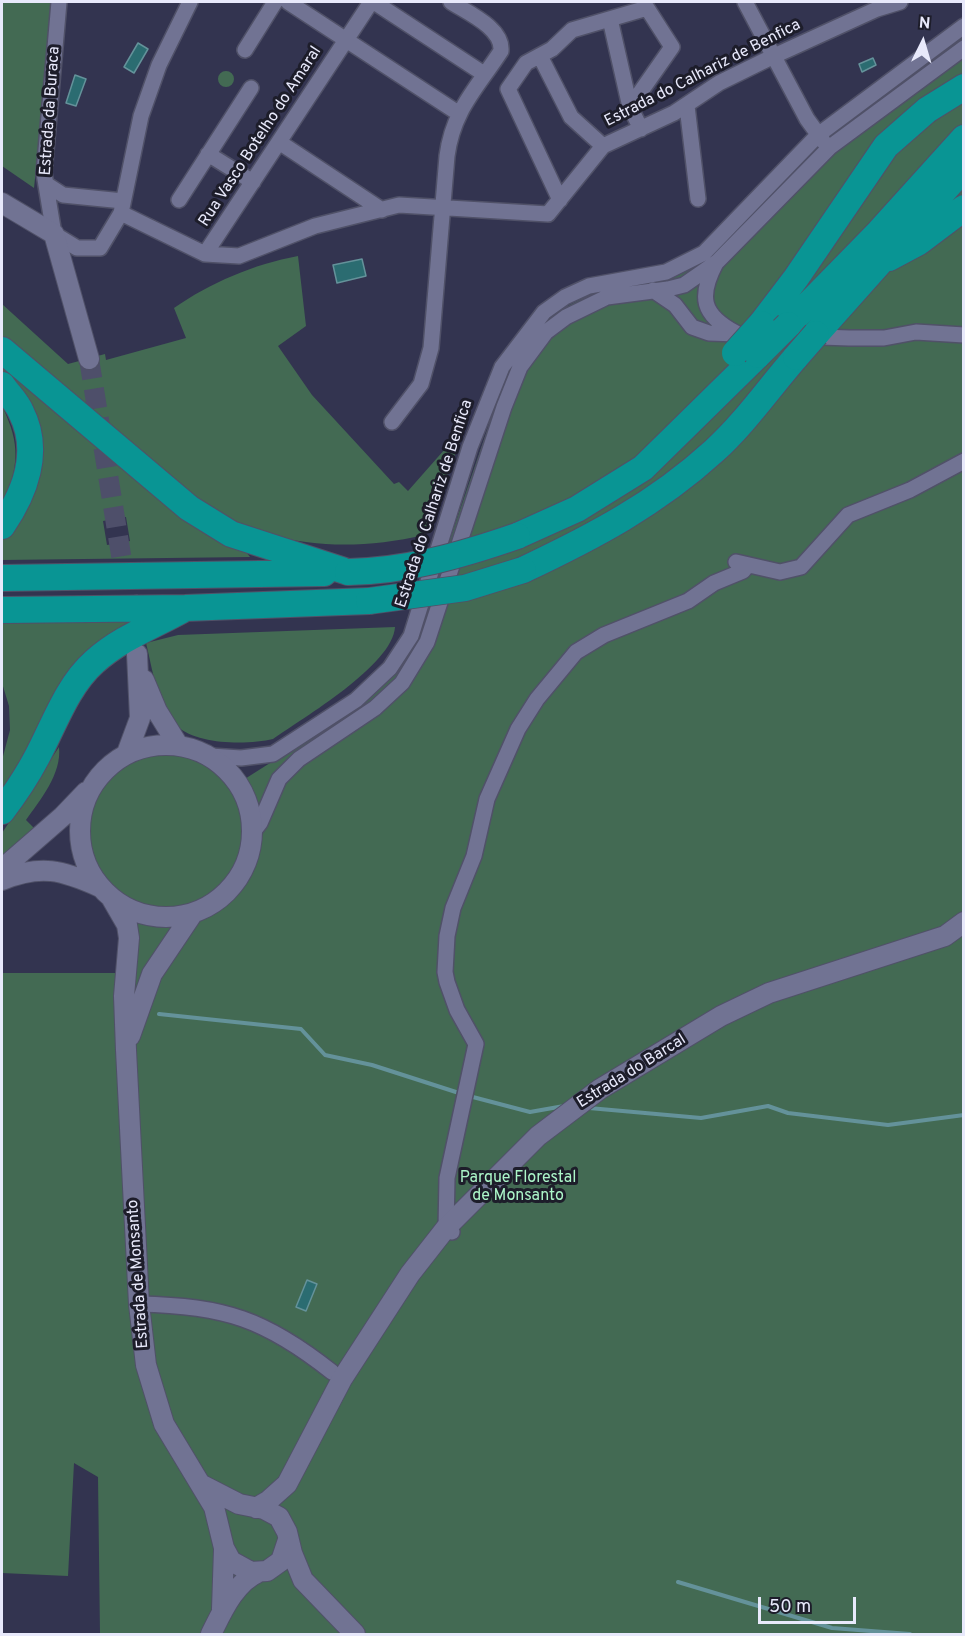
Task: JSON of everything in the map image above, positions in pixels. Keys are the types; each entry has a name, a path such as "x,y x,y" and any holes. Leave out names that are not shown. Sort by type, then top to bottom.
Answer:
{"highway":[{"path":"2,578 348,572 410,567 462,555 517,536 577,509 643,468 717,395 748,342 886,146 927,110 963,87"},
{"path":"2,610 185,608 369,601 465,588 523,570 594,537 653,500 715,450 875,265 889,235 963,138"},
{"path":"748,342 788,325 963,168"},
{"path":"875,265 919,242 963,208"},
{"path":"2,350 189,508 231,534 348,572"},
{"path":"2,385 21,412 30,442 28,471 17,504 2,526"},
{"path":"2,811 25,780 67,698 93,662 126,639 185,608"}],"street":[{"name":"Estrada da Buraca","path":"59,2 44,173 54,234 89,358"},
{"path":"2,203 77,248 100,248 122,207 141,116 159,65 189,2"},
{"path":"245,51 275,2"},
{"path":"288,2 458,113"},
{"path":"373,2 484,75"},
{"name":"Rua Vasco Botelho do Amaral","path":"205,254 373,2"},
{"path":"392,422 422,384 431,348 449,141 458,113 501,51 498,36 451,2"},
{"path":"745,2 818,135 830,147"},
{"name":"Estrada do Calhariz de Benfica","path":"442,208 548,214 603,146 687,106 719,83 774,56 877,9 900,2"},
{"path":"560,200 508,89 526,63 540,56 572,30 647,8 672,46 630,107"},
{"path":"610,19 630,107 641,129"},
{"name":"Estrada do Calhariz de Benfica","path":"210,756 241,758 273,754 356,700 390,668 411,636 470,447 502,367 535,321 565,297 589,286 666,272 704,254 818,135 963,26"},
{"path":"253,832 260,824 279,779 299,759 375,708 402,682 427,642 504,407 520,367 546,332 566,317 607,297 684,285 717,262 830,147 963,48"},
{"path":"540,56 571,117 603,146"},
{"path":"179,200 251,88"},
{"path":"687,106 698,199"},
{"path":"279,142 382,210"},
{"path":"208,154 253,182"},
{"path":"46,184 63,195 122,207 205,254 238,256 314,220 382,210 399,205 442,208"},
{"path":"717,262 708,279 705,294 706,305 719,324 748,342"},
{"path":"653,290 675,305 692,327 748,342 884,338 916,332 963,335"},
{"path":"450,1231 447,1178 476,1044 457,1010 447,982 445,972 447,936 453,908 474,856 487,799 509,746 537,699 576,652 604,635 688,601 714,584 743,571 741,564 780,572 801,567 848,514 910,490 963,462"},
{"path":"127,753 140,718 138,662 157,711 178,745"},
{"path":"2,869 63,816 127,753 143,747 178,745 210,756 228,770 242,788 252,817 253,832 247,862 231,888 220,899 193,913 159,917 142,914 69,873 54,870 17,874 2,880"},
{"path":"92,785 82,807 80,841 83,857 106,893"},
{"name":"Estrada de Monsanto","path":"106,893 127,925 129,938 124,996 126,1050 139,1304 146,1365 164,1424 202,1485 219,1519 224,1544 237,1567 303,1580"},
{"name":"Estrada de Monsanto","path":"126,1050 152,974 193,913"},
{"name":"Estrada do Barcal","path":"287,1485 336,1378 384,1311 450,1231 538,1136 633,1067 721,1016 769,993 945,936 963,922"},
{"path":"139,1304 183,1305 243,1317 304,1350 336,1378"},
{"path":"202,1485 223,1497 254,1508 264,1509 279,1517 303,1580 355,1635"},
{"path":"222,1612 226,1527 233,1517 268,1501 287,1485"},
{"path":"211,1635 222,1612 243,1582 281,1561 288,1536 284,1504 287,1485"}],"green space":[{"path":"2,2 53,2 34,188 2,166"},
{"name":"Parque Florestal de Monsanto","path":"963,35 963,1634 100,1634 98,1477 74,1463 68,1576 2,1573 2,973 118,973 131,940 76,850 76,824 85,802 111,770 128,758 147,750 165,747 184,749 203,755 222,766 240,782 338,720 422,621 507,372 539,326 566,307 595,292 667,278 708,258 830,133"},
{"path":"223,71 229,71 234,79 232,85 223,87 218,82 218,76"},
{"path":"298,256 306,326 278,346 312,395 394,484 399,482 408,491 467,424 424,535 366,544 310,543 283,538 229,520 183,492 2,340 2,304 68,364 105,354 106,360 186,338 174,308 202,290 249,269"},
{"path":"2,364 244,549 250,557 2,560 2,534 30,496 2,374","holes":["126,517 130,541 107,545 103,521"]},
{"path":"2,406 12,433 16,456 12,479 2,505"},
{"path":"136,619 2,796 2,760 10,730 9,706 2,683 2,621"},
{"path":"395,627 390,642 379,658 363,674 324,704 273,739 237,743 197,737 177,726 170,719 160,699 146,643 178,635"},
{"path":"59,747 54,777 26,820 36,830 2,859 2,833"}],"shaded area":[{"path":"138,43 148,49 134,73 124,67"},
{"path":"873,58 876,65 862,72 859,64"},
{"path":"75,75 86,79 76,106 66,103"},
{"path":"362,259 366,276 337,283 333,265"},
{"path":"307,1280 317,1284 306,1311 296,1307"}],"waterway":[{"path":"159,1014 301,1029 325,1055 372,1065 459,1093"},
{"path":"469,1096 530,1112 564,1106"},
{"path":"589,1108 701,1118 768,1106 788,1113 888,1125 964,1115"},
{"path":"678,1582 832,1628 910,1634"}],"tunnel":[{"path":"89,359 132,622"}]}
